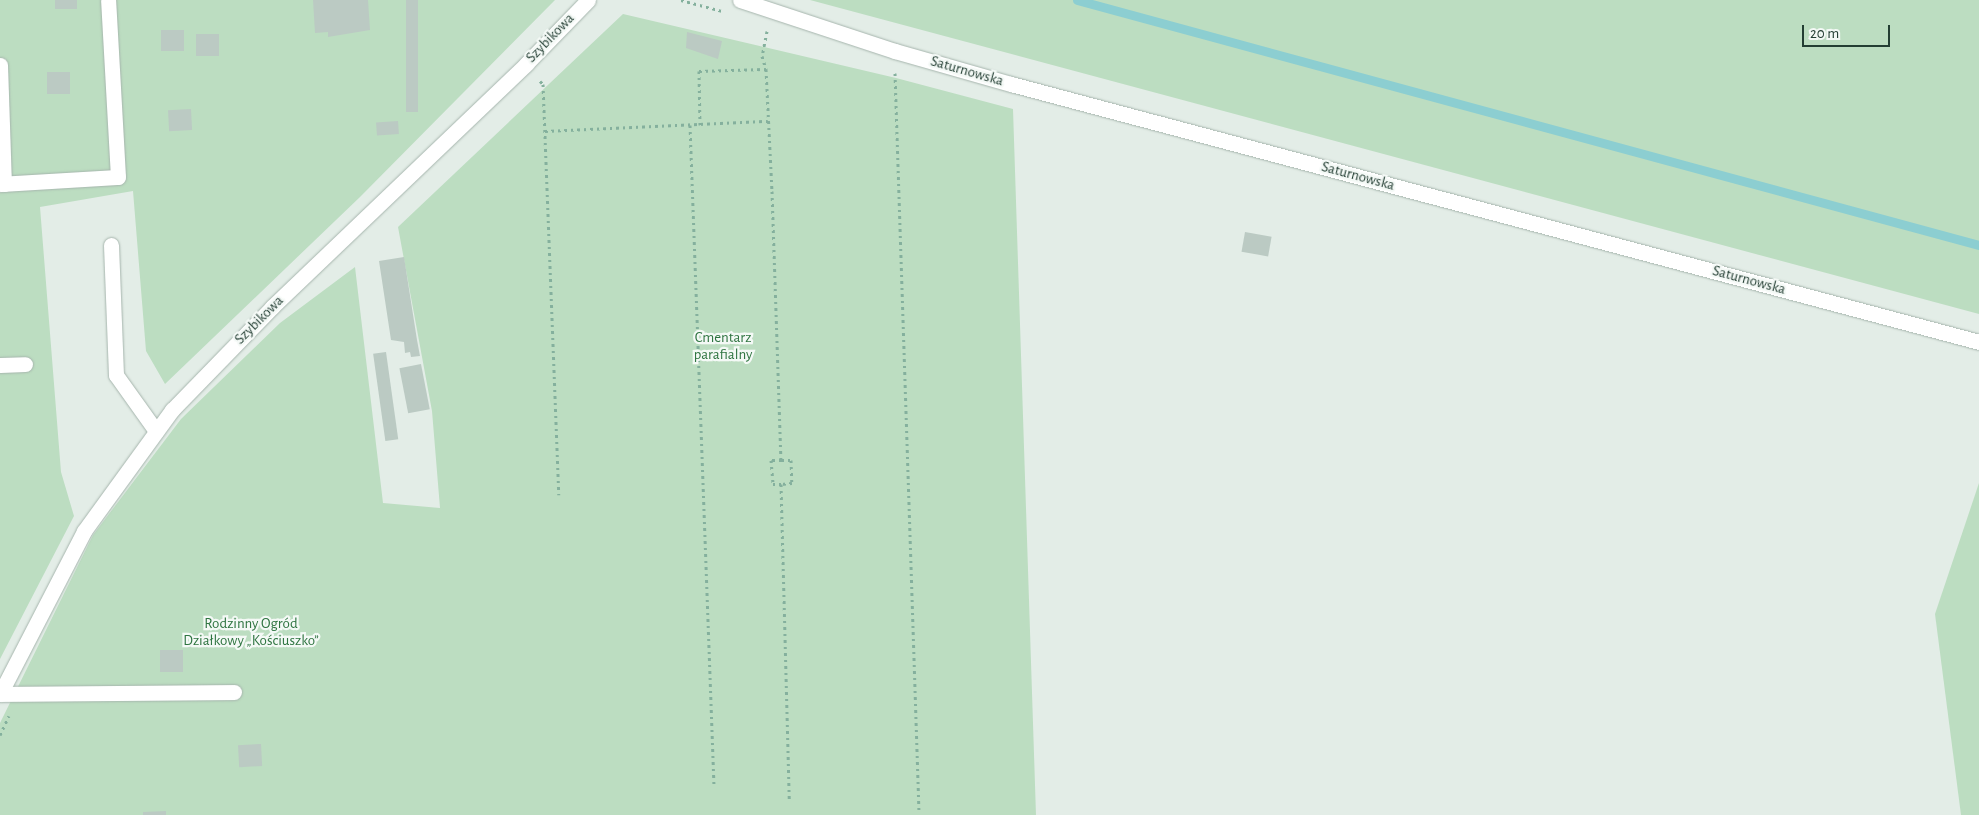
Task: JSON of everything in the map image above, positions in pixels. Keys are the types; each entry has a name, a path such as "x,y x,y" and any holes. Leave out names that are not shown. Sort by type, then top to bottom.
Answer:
{"street":[{"path":"0,65 2,184 118,177 108,0"},
{"name":"Szybikowa","path":"0,694 84,531 172,410 272,307 526,64 588,0"},
{"name":"Saturnowska","path":"740,0 895,51 1011,84 1979,342"},
{"path":"111,245 116,375 156,432"},
{"path":"0,365 26,364"},
{"path":"0,694 234,692"}],"path":[{"path":"772,10 762,56 766,69 781,460"},
{"path":"700,125 699,71 766,69"},
{"path":"895,69 919,811"},
{"path":"540,80 543,84 559,494"},
{"path":"545,131 768,121"},
{"path":"690,125 714,785"},
{"path":"771,460 781,460 791,460 792,483 773,484 771,460"},
{"path":"781,484 789,800"}],"green space":[{"path":"0,0 555,0 360,197 165,384 146,351 133,191 40,207 61,472 74,516 0,659"},
{"path":"810,0 1979,0 1979,314"},
{"name":"Cmentarz parafialny","path":"623,14 896,78 1013,109 1036,815 0,815 0,723 93,535 181,419 280,323 355,267 383,503 440,508 432,411 398,227"},
{"path":"1979,483 1979,815 1961,815 1935,614"}],"building":[{"path":"55,0 77,0 77,9 55,9"},
{"path":"313,0 368,0 370,30 328,37 328,32 315,33"},
{"path":"406,0 418,0 418,112 406,112"},
{"path":"161,30 184,30 184,51 161,51"},
{"path":"687,32 722,41 718,59 686,48"},
{"path":"196,34 219,34 219,56 196,56"},
{"path":"47,72 70,72 70,94 47,94"},
{"path":"191,109 192,130 169,131 168,110"},
{"path":"398,121 399,134 377,136 376,123"},
{"path":"1245,232 1272,237 1268,256 1242,252"},
{"path":"404,257 420,356 411,357 410,352 405,353 404,342 391,340 379,261"},
{"path":"386,352 398,439 385,441 373,354"},
{"path":"421,364 430,409 408,413 399,368"},
{"path":"160,650 183,650 183,672 160,672"},
{"path":"261,744 262,766 239,767 238,745"},
{"path":"166,811 166,815 143,815 143,812"}],"waterway":[{"path":"1077,0 1979,245"}],"park label":[{"name":"Rodzinny Ogród Działkowy „Kościuszko”","path":"251,632"}]}
